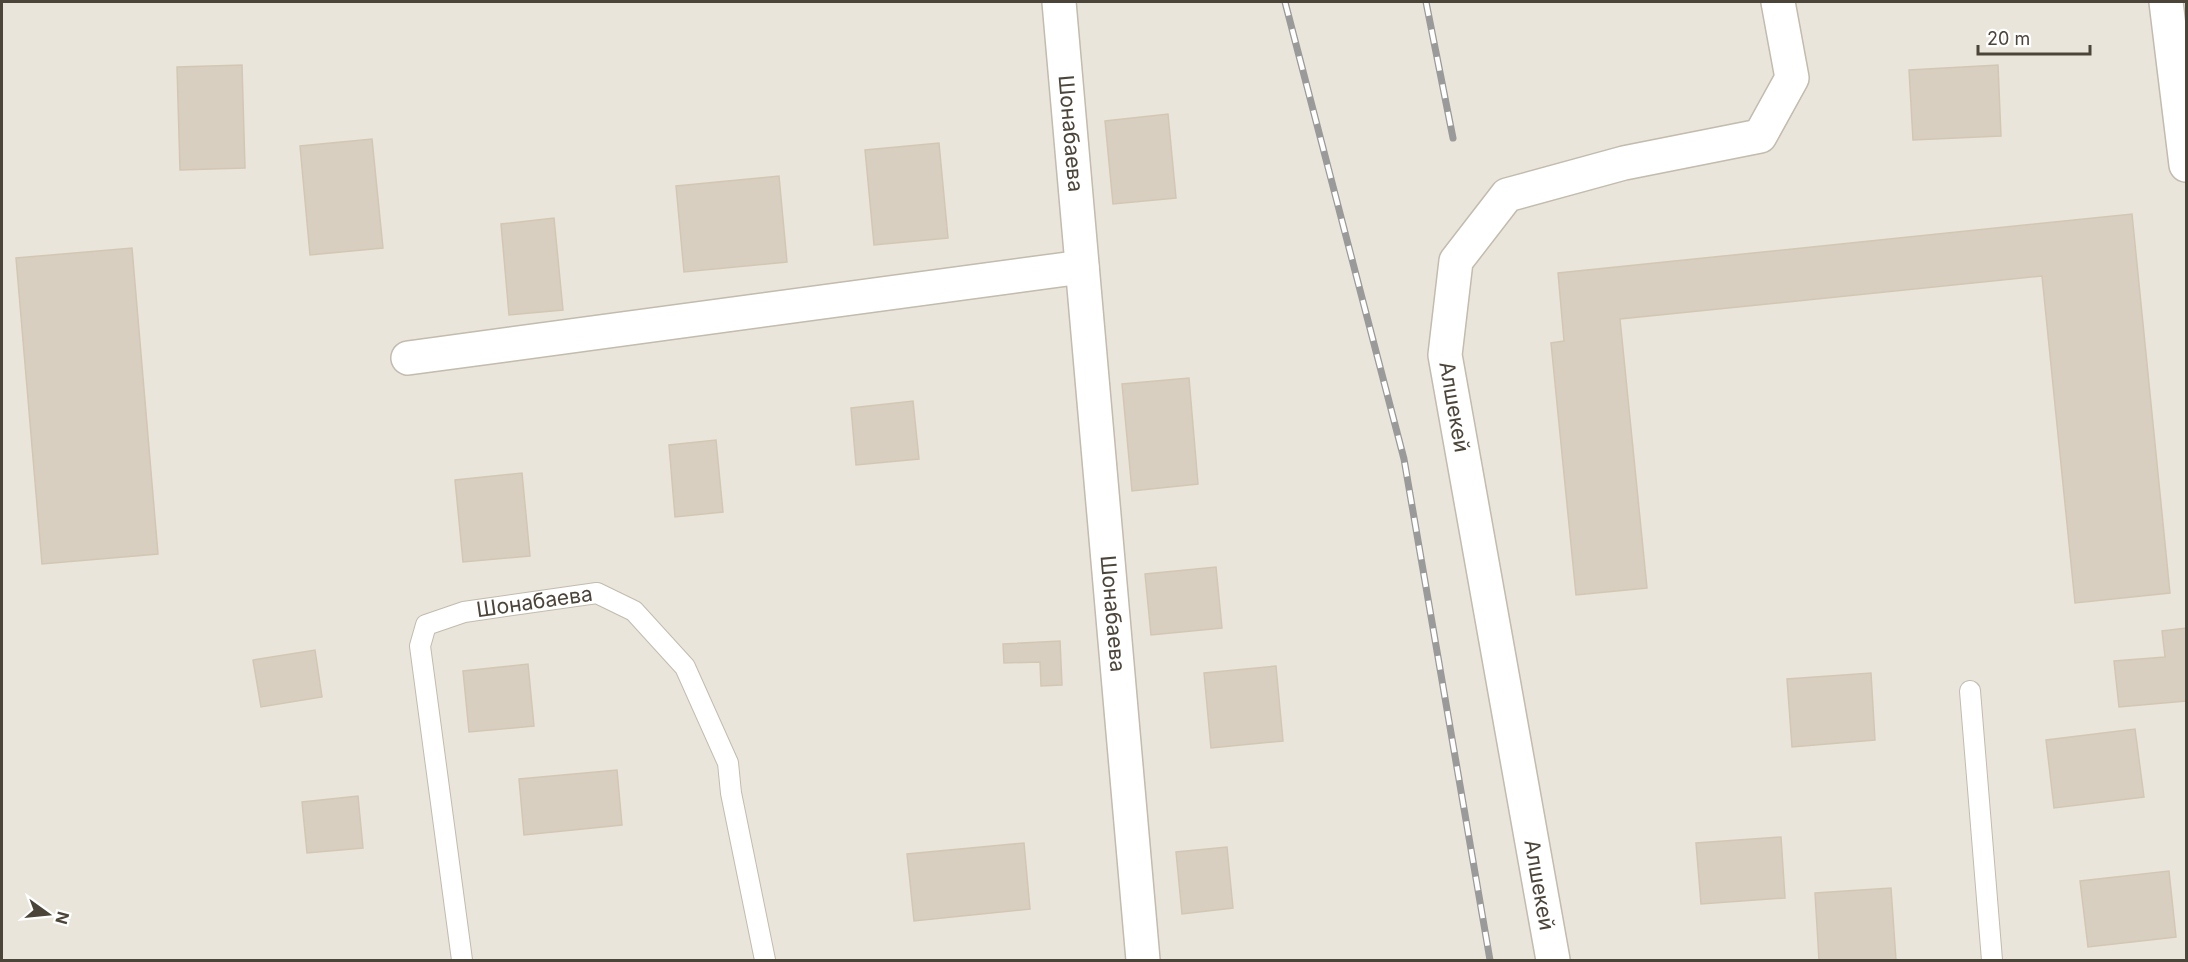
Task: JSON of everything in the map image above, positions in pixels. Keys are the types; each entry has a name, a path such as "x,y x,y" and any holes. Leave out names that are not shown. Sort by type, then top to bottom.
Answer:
{"street":[{"name":"Шонабаева","path":"1059,2 1143,960"},
{"name":"Алшекей","path":"1553,960 1444,355 1455,261 1507,195 1624,163 1760,136 1792,78 1778,2"},
{"path":"2166,2 2187,165"},
{"path":"408,358 1082,267"}],"lane":[{"name":"Шонабаева","path":"462,960 420,646 426,625 464,612 597,593 634,611 686,667 728,763 731,793 765,960"},
{"path":"1970,691 1992,960"}],"shaded area":[{"path":"2,2 2186,2 2186,960 2,960"}],"building":[{"path":"242,65 245,168 180,170 177,67"},
{"path":"1998,65 2001,136 1913,140 1909,70"},
{"path":"1168,114 1176,198 1113,204 1105,121"},
{"path":"372,139 383,248 310,255 300,146"},
{"path":"939,143 948,238 874,245 865,150"},
{"path":"779,176 787,262 684,272 676,186"},
{"path":"2132,214 2170,593 2075,603 2042,276 1620,319 1647,588 1576,595 1551,343 1564,341 1558,273"},
{"path":"554,218 563,310 509,315 501,224"},
{"path":"132,248 158,554 42,564 16,258"},
{"path":"1189,378 1198,484 1132,491 1122,384"},
{"path":"913,401 919,459 856,465 851,408"},
{"path":"716,440 723,512 675,517 669,445"},
{"path":"522,473 530,556 463,562 455,480"},
{"path":"1216,567 1222,628 1151,635 1145,574"},
{"path":"2186,628 2186,701 2119,707 2114,661 2165,657 2162,631"},
{"path":"1060,641 1062,685 1041,686 1040,662 1004,663 1003,644"},
{"path":"315,650 322,697 261,707 253,660"},
{"path":"528,664 534,726 469,732 463,671"},
{"path":"1276,666 1283,741 1211,748 1204,673"},
{"path":"1871,673 1875,740 1792,747 1787,679"},
{"path":"2135,729 2144,797 2054,808 2046,740"},
{"path":"617,770 622,825 524,835 519,779"},
{"path":"358,796 363,848 307,853 302,802"},
{"path":"1781,837 1785,898 1701,904 1696,843"},
{"path":"1024,843 1030,909 914,921 907,854"},
{"path":"1227,847 1233,908 1182,914 1176,852"},
{"path":"2169,871 2176,937 2088,947 2080,881"},
{"path":"1891,888 1896,960 1819,960 1815,893"}],"railway":[{"path":"1285,2 1404,459 1490,960"},
{"path":"1426,2 1453,138"}]}
